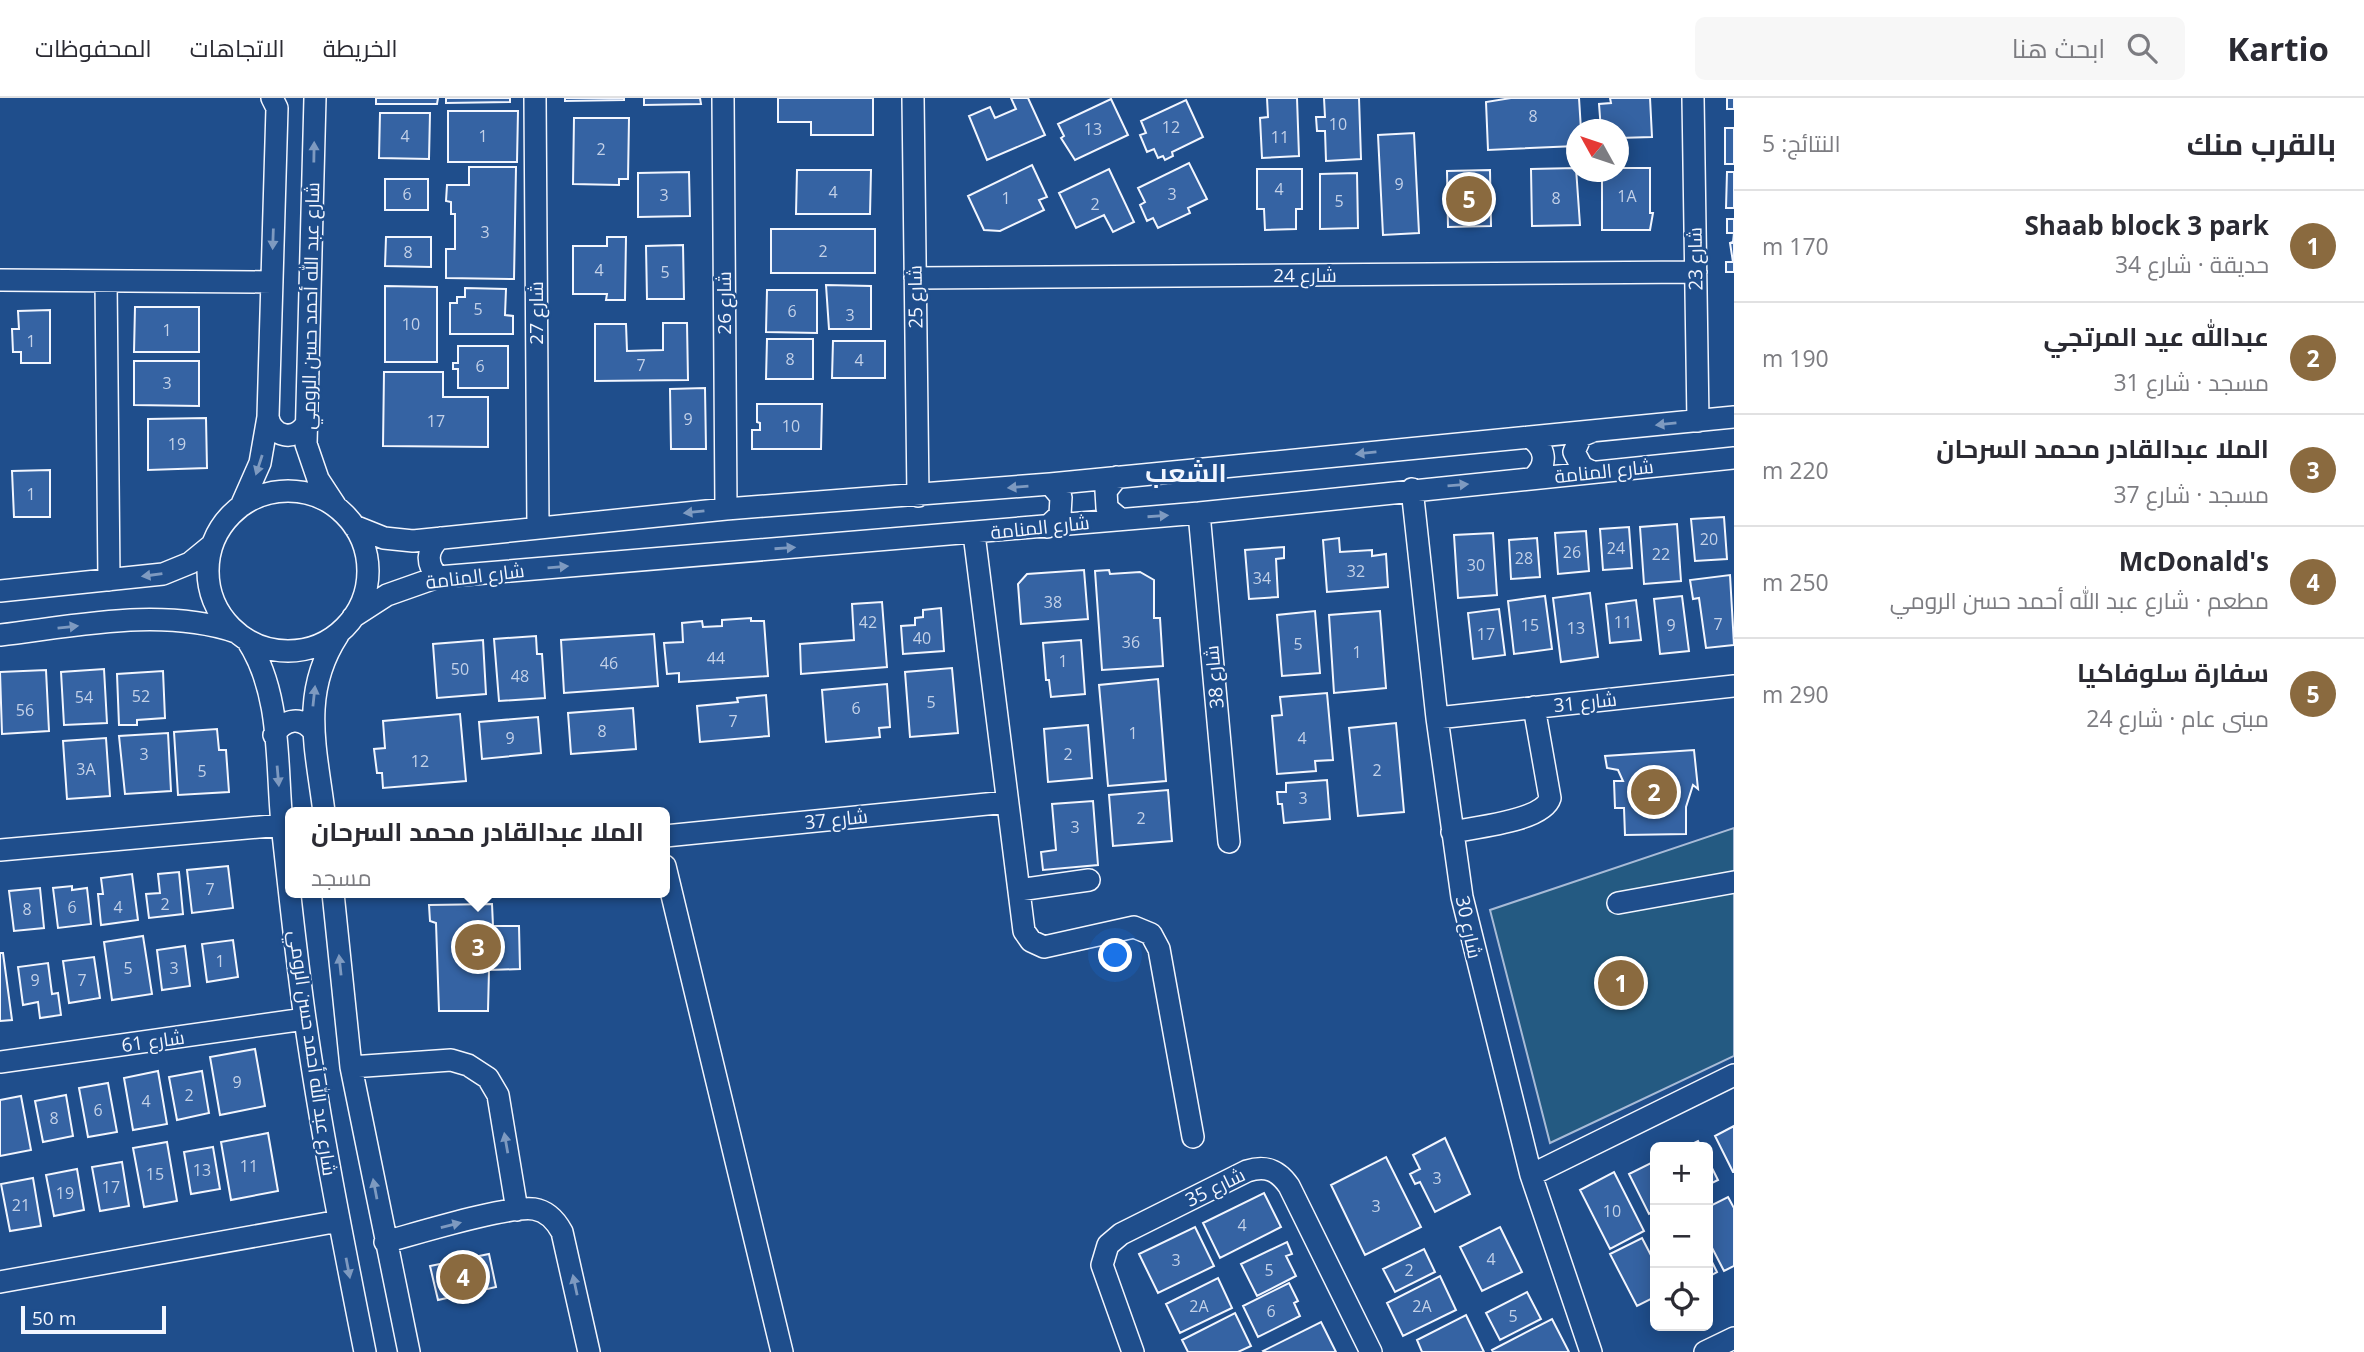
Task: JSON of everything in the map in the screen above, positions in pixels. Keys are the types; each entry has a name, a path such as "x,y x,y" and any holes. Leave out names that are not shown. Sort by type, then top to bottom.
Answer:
{"street":[{"name":"شارع عبد الله أحمد حسن الرومي","path":"315,98 306,424 309,454 318,479 336,507"},
{"name":"شارع 27","path":"535,98 538,528"},
{"name":"شارع 26","path":"723,98 726,509"},
{"name":"شارع 25","path":"913,98 918,496"},
{"name":"شارع 23","path":"1693,98 1698,421"},
{"name":"شارع عبد الله أحمد حسن الرومي","path":"241,506 260,463 268,417 275,101"},
{"name":"شارع 24","path":"915,278 1696,272"},
{"path":"0,280 272,282"},
{"path":"106,281 109,580"},
{"path":"268,417 273,429 284,435 297,433 306,424"},
{"name":"شارع المنامة","path":"354,526 393,540 440,538 726,509 1050,484 1734,417"},
{"path":"1592,472 1578,463 1574,452 1581,436 1593,431"},
{"path":"1528,437 1540,447 1543,454 1541,468 1534,477"},
{"name":"شارع المنامة","path":"347,624 387,594 438,577 974,534 1734,458"},
{"path":"1117,477 1106,491 1107,508 1120,519"},
{"path":"1047,527 1060,515 1061,498 1050,484"},
{"name":"شارع 30","path":"1412,489 1452,832 1476,960 1531,1175 1591,1352"},
{"path":"241,636 217,609 211,594 208,570 212,545 219,530 241,506 256,497 288,490 322,498 336,507 354,526 367,555 368,572 361,603 322,661 314,688 314,732 323,807"},
{"name":"شارع 38","path":"1199,513 1229,842"},
{"path":"974,534 1024,931 1037,945 1050,947 1133,927 1145,930 1156,941 1193,1138"},
{"path":"438,577 432,571 429,556 440,538"},
{"path":"0,591 109,580 177,569 212,545"},
{"path":"0,635 164,620 200,622 278,651 295,651 319,644 347,624"},
{"name":"شارع عبد الله أحمد حسن الرومي","path":"241,636 268,683 285,850"},
{"name":"شارع 31","path":"1437,718 1734,686"},
{"path":"1452,832 1535,814 1548,805 1550,798 1534,707"},
{"path":"274,735 282,725 295,721 307,724 314,732"},
{"name":"شارع 37","path":"670,836 1007,802"},
{"path":"0,850 282,825"},
{"path":"1019,890 1089,880"},
{"path":"1619,903 1734,882"},
{"path":"670,887 782,1352"},
{"name":"شارع عبد الله أحمد حسن الرومي","path":"291,898 305,1019 338,1221 365,1352"},
{"name":"شارع عبد الله أحمد حسن الرومي","path":"333,898 351,1067 409,1352"},
{"name":"شارع 61","path":"0,1062 305,1019"},
{"path":"351,1067 451,1059 468,1065 488,1078 498,1095 517,1210"},
{"path":"1531,1175 1734,1075"},
{"name":"شارع 35","path":"1127,1350 1102,1265 1108,1245 1121,1234 1247,1171 1261,1167 1278,1173 1289,1186 1371,1352"},
{"path":"385,1242 517,1210 544,1212 557,1223 562,1232 589,1352"},
{"path":"0,1282 338,1221"},
{"path":"1705,1352 1734,1338"}],"shaded area":[{"path":"1734,828 1734,1056 1550,1143 1490,910"}],"building":[{"path":"376,98 438,98 437,104 376,104"},
{"path":"446,98 510,98 510,102 446,103"},
{"path":"565,98 624,98 624,100 565,101"},
{"path":"644,98 700,98 701,104 644,105"},
{"path":"778,98 873,98 873,135 811,135 811,122 778,122"},
{"path":"1011,98 1028,98 1045,135 987,160 969,116 990,107 995,118 1016,109"},
{"path":"1267,98 1297,98 1299,156 1262,158 1260,118 1268,117"},
{"path":"1324,98 1359,98 1361,159 1326,161 1325,131 1317,131 1316,117 1325,117"},
{"path":"1511,98 1579,98 1580,119 1566,119 1566,146 1488,150 1486,102"},
{"path":"1610,98 1650,98 1652,137 1629,138 1629,119 1600,119 1599,104 1611,103"},
{"path":"1727,98 1734,98 1734,109 1727,109"},
{"path":"1111,99 1128,135 1075,160 1061,138 1064,136 1058,124"},
{"path":"1186,100 1203,137 1172,152 1173,156 1165,160 1163,156 1158,158 1154,149 1147,152 1140,135 1146,133 1141,121"},
{"path":"448,111 518,111 517,162 448,162"},
{"path":"380,113 430,113 429,159 379,158"},
{"path":"574,118 629,118 628,179 619,179 619,185 573,184"},
{"path":"1725,128 1734,128 1734,164 1725,164"},
{"path":"1414,133 1419,233 1383,235 1378,135"},
{"path":"1189,163 1207,199 1188,208 1190,213 1158,228 1153,218 1147,221 1140,205 1145,202 1138,188"},
{"path":"1032,165 1047,197 1039,200 1044,210 1000,231 984,230 968,196"},
{"path":"469,167 516,167 514,279 446,278 446,249 455,249 455,214 451,214 451,202 446,201 447,185 469,185"},
{"path":"1566,168 1566,182 1577,182 1580,225 1532,226 1531,169"},
{"path":"1629,168 1650,168 1650,213 1653,213 1650,230 1602,230 1602,182 1629,182"},
{"path":"1109,169 1134,222 1113,232 1104,215 1076,228 1059,193"},
{"path":"1257,169 1302,169 1302,209 1296,209 1296,229 1265,230 1264,209 1257,209"},
{"path":"797,170 871,170 870,214 796,214"},
{"path":"1490,170 1491,226 1448,227 1447,171"},
{"path":"689,172 690,216 638,217 638,173"},
{"path":"1727,172 1734,172 1734,208 1726,208"},
{"path":"1357,173 1358,228 1320,229 1320,174"},
{"path":"385,179 428,179 428,210 385,210"},
{"path":"1727,219 1734,219 1734,233 1727,233"},
{"path":"771,229 875,229 875,273 771,273"},
{"path":"1734,233 1734,272 1726,272 1726,262 1733,262 1730,243 1733,242"},
{"path":"386,237 431,237 431,267 385,266"},
{"path":"607,237 626,237 625,300 606,300 607,294 573,294 573,246 607,246"},
{"path":"683,245 684,299 647,299 646,246"},
{"path":"826,285 871,286 871,329 829,329"},
{"path":"385,286 437,287 437,362 385,362"},
{"path":"465,288 506,289 505,315 513,316 513,334 450,334 450,303 457,303 457,297 465,297"},
{"path":"767,290 817,290 817,333 766,332"},
{"path":"135,307 199,307 199,352 134,352"},
{"path":"50,310 50,363 21,363 21,352 13,352 12,329 19,329 18,311"},
{"path":"663,323 687,323 688,380 595,381 595,324 626,324 627,351 663,350"},
{"path":"767,339 813,339 813,379 766,379"},
{"path":"833,341 885,341 885,378 832,378"},
{"path":"458,346 508,346 508,388 458,388 458,369 453,369 453,363 458,363"},
{"path":"134,361 199,361 199,406 134,405"},
{"path":"384,372 443,372 443,397 488,397 488,447 383,446"},
{"path":"705,388 706,449 671,449 670,389"},
{"path":"757,404 822,404 821,449 752,449 752,430 760,430"},
{"path":"206,418 207,468 148,470 148,419"},
{"path":"50,470 50,517 14,517 12,471"},
{"path":"1724,517 1727,559 1695,561 1691,519"},
{"path":"1677,524 1681,581 1644,584 1640,527"},
{"path":"1629,527 1632,568 1603,570 1600,529"},
{"path":"1586,531 1589,571 1558,574 1555,533"},
{"path":"1493,533 1497,595 1458,598 1454,535"},
{"path":"1339,538 1340,552 1372,550 1372,556 1386,554 1388,587 1327,592 1323,540"},
{"path":"1537,538 1540,577 1511,579 1509,540"},
{"path":"1284,547 1284,558 1276,559 1278,597 1249,599 1245,550"},
{"path":"1084,570 1088,619 1021,624 1018,584 1027,574"},
{"path":"1109,570 1110,574 1140,572 1154,580 1154,618 1160,618 1163,666 1102,670 1095,571"},
{"path":"1730,575 1734,645 1706,648 1699,598 1693,599 1690,580"},
{"path":"1590,593 1598,657 1561,662 1553,598"},
{"path":"1545,596 1552,649 1514,654 1508,601"},
{"path":"1682,596 1689,651 1660,654 1654,599"},
{"path":"1636,600 1641,640 1610,643 1606,604"},
{"path":"882,602 887,667 801,674 800,644 854,640 852,604"},
{"path":"941,608 944,651 903,654 901,626 915,625 915,618 923,617 923,610"},
{"path":"1499,609 1505,655 1473,659 1468,613"},
{"path":"1315,611 1320,673 1282,676 1277,615"},
{"path":"1380,611 1386,688 1334,693 1329,615"},
{"path":"751,618 751,621 764,621 768,676 679,682 679,673 667,674 664,643 683,642 682,623 702,621 703,627 722,626 722,620"},
{"path":"654,634 658,686 564,693 561,640"},
{"path":"536,636 537,654 542,654 545,698 499,701 494,639"},
{"path":"483,640 486,694 437,698 433,644"},
{"path":"1081,640 1085,694 1051,697 1049,680 1046,680 1043,643"},
{"path":"952,668 958,733 910,737 905,672"},
{"path":"104,669 107,723 64,725 61,672"},
{"path":"46,670 49,731 2,734 0,672"},
{"path":"163,671 165,718 137,720 137,725 119,725 117,674"},
{"path":"1158,679 1166,781 1108,786 1099,685"},
{"path":"887,684 890,727 879,728 880,737 826,742 822,690"},
{"path":"1327,693 1333,760 1315,761 1316,771 1277,774 1272,716 1282,715 1280,697"},
{"path":"766,695 769,736 700,742 697,706 738,702 737,698"},
{"path":"633,708 636,749 571,754 568,713"},
{"path":"460,714 466,781 383,788 382,773 377,773 374,749 385,748 383,721"},
{"path":"538,717 541,753 482,759 479,722"},
{"path":"1396,723 1404,812 1358,816 1349,728"},
{"path":"1088,725 1092,778 1048,782 1044,729"},
{"path":"217,729 219,750 226,750 229,792 178,795 174,732"},
{"path":"168,733 171,791 125,794 119,736"},
{"path":"106,738 110,796 67,799 63,741"},
{"path":"1694,750 1698,789 1693,785 1686,807 1686,834 1625,835 1624,808 1615,808 1614,781 1623,781 1618,770 1607,768 1605,756"},
{"path":"1327,780 1330,819 1284,823 1282,804 1278,804 1277,792 1286,792 1286,783"},
{"path":"1168,790 1172,841 1113,846 1109,795"},
{"path":"1093,801 1098,865 1043,870 1041,852 1056,850 1052,804"},
{"path":"228,866 233,908 192,913 187,870"},
{"path":"179,872 183,914 149,918 146,894 160,893 158,874"},
{"path":"132,874 138,920 101,925 98,894 103,894 101,878"},
{"path":"72,886 72,890 87,888 91,924 58,928 53,888"},
{"path":"40,888 44,928 14,931 9,891"},
{"path":"492,904 493,926 519,926 520,969 489,970 488,1011 439,1011 436,923 430,921 429,905"},
{"path":"143,936 152,994 112,1000 104,942"},
{"path":"233,940 238,977 207,982 202,944"},
{"path":"185,946 190,986 162,990 157,950"},
{"path":"0,953 3,953 12,1020 0,1021"},
{"path":"94,957 100,998 69,1003 63,961"},
{"path":"48,963 52,994 58,993 61,1015 40,1018 38,1002 23,1005 18,967"},
{"path":"255,1049 265,1106 220,1115 210,1057"},
{"path":"158,1071 167,1124 133,1130 124,1078"},
{"path":"202,1071 209,1113 177,1120 169,1077"},
{"path":"108,1083 117,1132 88,1137 79,1088"},
{"path":"66,1095 73,1136 43,1142 35,1101"},
{"path":"21,1096 31,1150 0,1156 0,1100"},
{"path":"1734,1126 1734,1172 1733,1172 1715,1136"},
{"path":"268,1133 278,1191 231,1200 221,1142"},
{"path":"1445,1138 1470,1194 1435,1212 1420,1182 1415,1184 1410,1174 1420,1169 1413,1155"},
{"path":"167,1142 177,1201 144,1207 133,1148"},
{"path":"213,1147 220,1189 191,1194 184,1152"},
{"path":"1386,1157 1421,1227 1365,1255 1331,1185"},
{"path":"122,1162 129,1206 100,1211 92,1167"},
{"path":"1650,1164 1650,1214 1649,1214 1629,1174"},
{"path":"77,1169 84,1210 54,1216 46,1175"},
{"path":"1713,1170 1718,1180 1713,1182"},
{"path":"1614,1172 1644,1231 1610,1249 1580,1190"},
{"path":"33,1178 41,1226 10,1231 1,1184"},
{"path":"1264,1193 1281,1227 1220,1258 1203,1223"},
{"path":"1728,1197 1734,1208 1734,1266 1724,1271 1713,1250 1713,1204"},
{"path":"1195,1227 1214,1266 1158,1293 1139,1254"},
{"path":"1500,1227 1522,1272 1482,1291 1460,1247"},
{"path":"1642,1238 1650,1253 1650,1300 1637,1306 1610,1254"},
{"path":"1287,1242 1292,1254 1286,1256 1296,1276 1257,1296 1241,1264"},
{"path":"1424,1249 1435,1272 1395,1292 1383,1269"},
{"path":"489,1254 496,1287 438,1300 430,1266"},
{"path":"1440,1276 1456,1310 1403,1336 1387,1303"},
{"path":"1218,1278 1232,1308 1180,1333 1166,1304"},
{"path":"1289,1283 1298,1301 1294,1303 1300,1316 1258,1337 1243,1306"},
{"path":"1527,1292 1541,1319 1500,1340 1486,1313"},
{"path":"1235,1313 1251,1346 1238,1352 1188,1352 1182,1340"},
{"path":"1466,1315 1484,1352 1422,1352 1417,1340"},
{"path":"1552,1319 1569,1352 1493,1352 1492,1350"},
{"path":"1321,1322 1336,1352 1263,1351"}],"place":[{"name":"سفارة سلوفاكيا","path":"1469,199"},
{"name":"عبدالله عيد المرتجي","path":"1654,792"},
{"name":"الملا عبدالقادر محمد السرحان","path":"478,947"},
{"name":"Shaab block 3 park","path":"1621,983"},
{"name":"McDonald's","path":"463,1277"}],"district":[{"name":"الشعب","path":"1186,473"}]}
